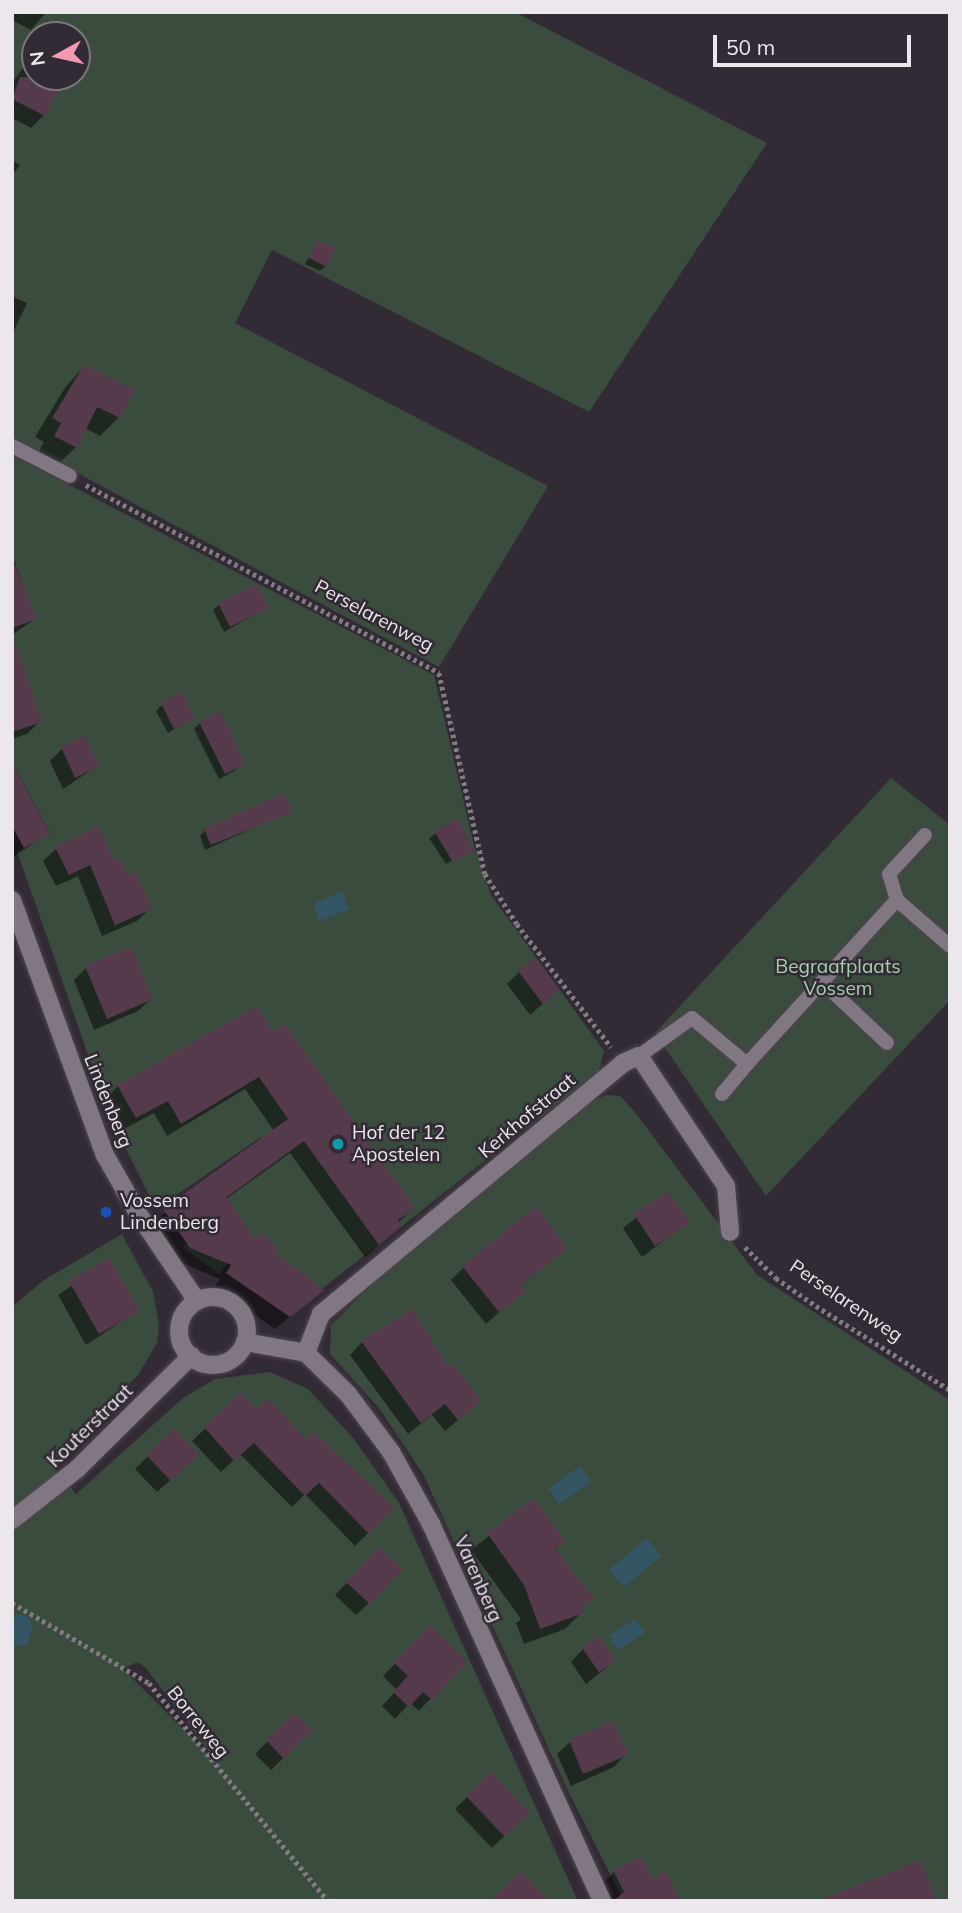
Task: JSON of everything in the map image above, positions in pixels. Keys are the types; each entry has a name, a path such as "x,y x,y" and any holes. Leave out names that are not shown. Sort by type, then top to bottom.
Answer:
{"street":[{"name":"Lindenberg","path":"12,900 105,1155 139,1215 197,1301"},
{"path":"631,1060 726,1186 730,1232"},
{"name":"Kerkhofstraat","path":"306,1353 321,1314 631,1060"},
{"path":"208,1297 231,1301 245,1319 245,1342 222,1364 191,1356 180,1327 197,1301 208,1297"},
{"path":"245,1342 306,1353"},
{"name":"Varenberg","path":"306,1353 348,1394 413,1488 602,1901"},
{"name":"Kouterstraat","path":"12,1520 77,1469 191,1356"}],"lane":[{"path":"12,446 70,477"},
{"path":"925,835 889,874 897,900 950,946"},
{"path":"722,1094 897,900"},
{"path":"822,982 887,1043"},
{"path":"631,1060 692,1017 747,1064"}],"path":[{"name":"Perselarenweg","path":"70,477 439,673 485,874 517,924 631,1060"},
{"name":"Perselarenweg","path":"730,1232 776,1278 950,1390"},
{"name":"Borreweg","path":"12,1603 149,1683 328,1901"}],"green space":[{"path":"12,12 515,12 767,143 589,412 272,250 235,323 548,486 439,667 12,438"},
{"path":"12,455 434,675 474,845 491,895 604,1051 599,1071 318,1292 243,1243 219,1274 182,1247 233,1212 222,1195 276,1157 261,1137 156,1209 117,1131 86,1049 17,851 50,833 16,769 12,770"},
{"name":"Begraafplaats Vossem","path":"891,778 950,825 950,1000 766,1196 655,1033"},
{"path":"606,1095 620,1096 634,1111 757,1275 950,1400 950,1901 624,1901 568,1791 423,1474 379,1408 330,1354 331,1325 376,1280 590,1103"},
{"path":"122,1234 153,1292 159,1326 157,1343 138,1375 51,1463 76,1494 183,1398 215,1379 270,1372 308,1389 354,1439 399,1503 578,1901 12,1901 12,1307 44,1280","holes":["137,1662 145,1667 220,1766 123,1669"]}],"water":[{"path":"342,891 349,909 320,921 313,904"},
{"path":"580,1466 591,1482 559,1504 548,1489"},
{"path":"647,1538 661,1556 624,1587 609,1570"},
{"path":"15,1614 27,1616 33,1625 27,1646 12,1645"},
{"path":"635,1619 645,1632 618,1650 609,1636"}],"building":[{"path":"20,77 21,91 58,91 45,116 12,99"},
{"path":"318,240 336,248 327,267 309,258"},
{"path":"84,365 135,390 120,418 97,407 77,448 54,436 61,423 52,418"},
{"path":"12,558 37,619 12,628"},
{"path":"256,584 269,608 230,627 218,603"},
{"path":"16,644 42,722 12,732 12,645"},
{"path":"182,692 195,718 174,729 161,703"},
{"path":"221,711 245,764 225,774 199,722"},
{"path":"85,736 99,766 75,778 61,747"},
{"path":"12,762 50,834 24,848 12,826"},
{"path":"284,793 292,812 211,845 204,829"},
{"path":"457,818 474,850 453,862 434,831"},
{"path":"99,826 115,861 120,859 128,875 136,871 152,909 115,925 90,865 69,875 55,847"},
{"path":"131,947 153,999 107,1019 85,966"},
{"path":"535,957 560,990 543,1004 518,971"},
{"path":"257,1006 273,1032 285,1024 415,1208 398,1220 402,1226 379,1245 304,1141 227,1197 254,1238 262,1232 278,1249 275,1253 325,1290 290,1317 226,1273 231,1265 190,1248 163,1209 288,1119 259,1077 181,1124 168,1101 136,1118 117,1085"},
{"path":"668,1191 690,1223 655,1246 634,1214"},
{"path":"536,1206 568,1248 520,1285 526,1292 499,1312 462,1266"},
{"path":"109,1258 140,1311 99,1334 69,1281"},
{"path":"412,1309 448,1366 452,1363 482,1401 458,1420 445,1404 421,1423 361,1341"},
{"path":"241,1392 256,1409 268,1398 306,1439 314,1432 395,1508 369,1534 319,1483 305,1496 254,1443 234,1461 204,1427"},
{"path":"174,1428 199,1454 171,1481 146,1455"},
{"path":"534,1498 566,1542 555,1549 594,1598 581,1609 584,1613 540,1629 524,1585 487,1533"},
{"path":"379,1547 403,1569 370,1604 346,1582"},
{"path":"430,1625 467,1662 432,1700 423,1692 409,1707 393,1692 408,1676 394,1663"},
{"path":"599,1636 616,1661 599,1672 582,1648"},
{"path":"294,1713 312,1731 284,1759 266,1740"},
{"path":"613,1721 628,1755 583,1774 569,1740"},
{"path":"491,1772 530,1813 505,1837 466,1796"},
{"path":"641,1856 651,1878 666,1871 680,1901 613,1901 624,1892 613,1870"},
{"path":"921,1860 937,1901 822,1899"},
{"path":"521,1871 550,1901 490,1901"}],"place":[{"name":"Hof der 12 Apostelen","path":"338,1144"},
{"name":"Vossem Lindenberg","path":"106,1212"}]}
